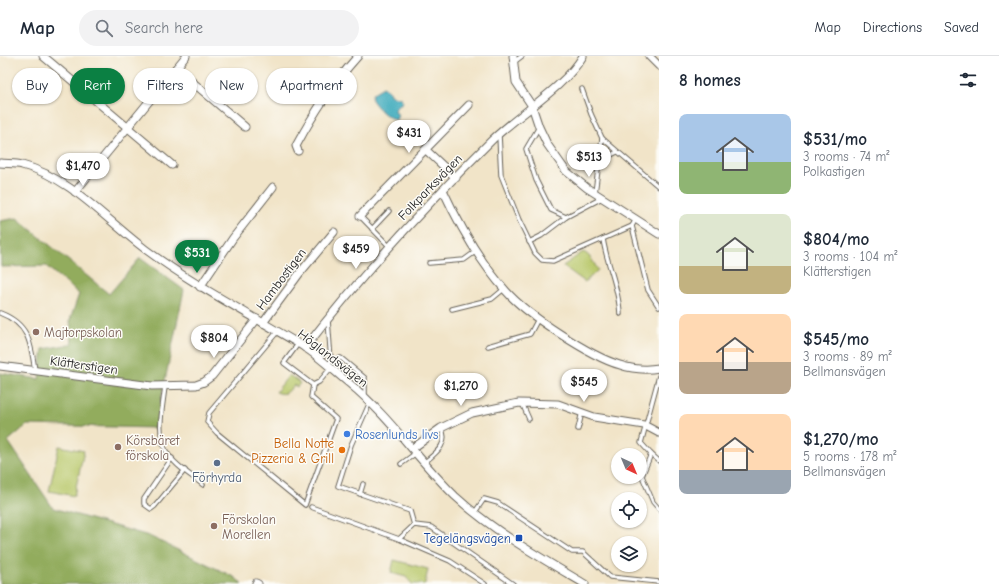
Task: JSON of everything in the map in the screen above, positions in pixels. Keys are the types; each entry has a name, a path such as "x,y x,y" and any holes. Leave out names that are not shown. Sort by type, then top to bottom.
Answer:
{"street":[{"path":"43,56 172,165"},
{"path":"176,68 186,56"},
{"path":"298,151 296,146 315,110 337,80 358,56"},
{"name":"Folkparksvägen","path":"302,346 328,319 389,246 443,190 498,135 570,74 583,56"},
{"path":"649,56 659,66"},
{"path":"513,59 516,82 532,106 538,127 547,144 566,171 634,223 659,233"},
{"path":"197,86 245,127"},
{"path":"75,192 147,104"},
{"path":"360,216 470,104"},
{"path":"426,150 456,178"},
{"name":"Höglandsvägen","path":"0,163 20,164 54,179 75,192 144,248 200,287 278,331 330,365 367,400 415,450 444,484 475,512 488,523 586,584"},
{"path":"200,287 233,238 273,187"},
{"path":"443,190 462,230 476,252 504,289 539,319 583,349 619,365 649,370 659,368"},
{"name":"Hambostigen","path":"260,321 334,232"},
{"name":"Klätterstigen","path":"0,366 152,386 196,385 204,382 212,376 260,321"},
{"path":"415,450 441,428 472,413 522,403 558,404 594,416 644,425 659,433"}],"lane":[{"path":"513,59 522,56"},
{"path":"582,89 602,138 659,187"},
{"path":"538,127 526,149 536,180 551,210 566,217"},
{"path":"498,135 500,175 535,253 542,260 553,261 603,239 634,223 648,290 659,308"},
{"path":"595,193 601,160 602,138"},
{"path":"601,160 617,152"},
{"path":"530,242 541,236 566,217 602,198"},
{"path":"372,229 389,211"},
{"path":"360,216 389,246"},
{"path":"603,239 606,260 616,282 620,314"},
{"path":"429,264 464,260 476,252"},
{"path":"452,309 492,299 504,289"},
{"path":"0,312 13,318 28,334 35,371"},
{"path":"328,319 330,365"},
{"path":"488,346 530,334 539,319"},
{"path":"278,331 209,413 207,422 217,433 305,505 336,419 312,397 313,385"},
{"path":"302,346 284,363 313,385"},
{"path":"313,385 319,382 330,365 341,358 365,378 367,400 338,486 410,511 414,525"},
{"path":"659,376 640,443 659,461"},
{"path":"165,386 162,436 166,450 172,458 203,485"},
{"path":"522,403 529,419"},
{"path":"578,429 582,412"},
{"path":"425,462 440,449 444,442 444,432 441,428"},
{"path":"401,464 415,450"},
{"path":"651,454 642,476 653,502 659,509"},
{"path":"172,458 144,499 144,504 146,507 151,509 155,506 185,470"},
{"path":"360,494 363,484"},
{"path":"475,512 484,499 498,503 572,552 583,552 610,577 659,582"},
{"path":"311,507 399,539 450,561 485,584"},
{"path":"399,539 414,525 432,527 513,584"}],"green space":[{"path":"17,218 109,294 140,258 184,290 155,428 27,425 8,441 53,508 149,536 234,577 243,584 0,584 0,373 39,379 43,349 72,344 70,320 79,294 46,266 1,267 0,221"},
{"path":"583,252 590,257 598,270 585,282 563,266"},
{"path":"289,375 300,383 297,387 294,385 282,394 276,392"},
{"path":"59,446 84,451 74,496 49,491"},
{"path":"394,560 428,569 425,584 412,584 406,577 391,573"}],"water":[{"path":"383,87 389,91 390,95 401,98 403,102 396,107 395,111 398,115 396,120 382,112 371,98 373,93"}],"place":[{"name":"Majtorpskolan","path":"36,332"},
{"name":"Rosenlunds livs","path":"347,434"},
{"name":"Körsbäret förskola","path":"118,447"},
{"name":"Bella Notte Pizzeria & Grill","path":"342,450"},
{"name":"Förhyrda","path":"217,463"},
{"name":"Förskolan Morellen","path":"214,526"},
{"name":"Tegelängsvägen","path":"519,538"}]}
